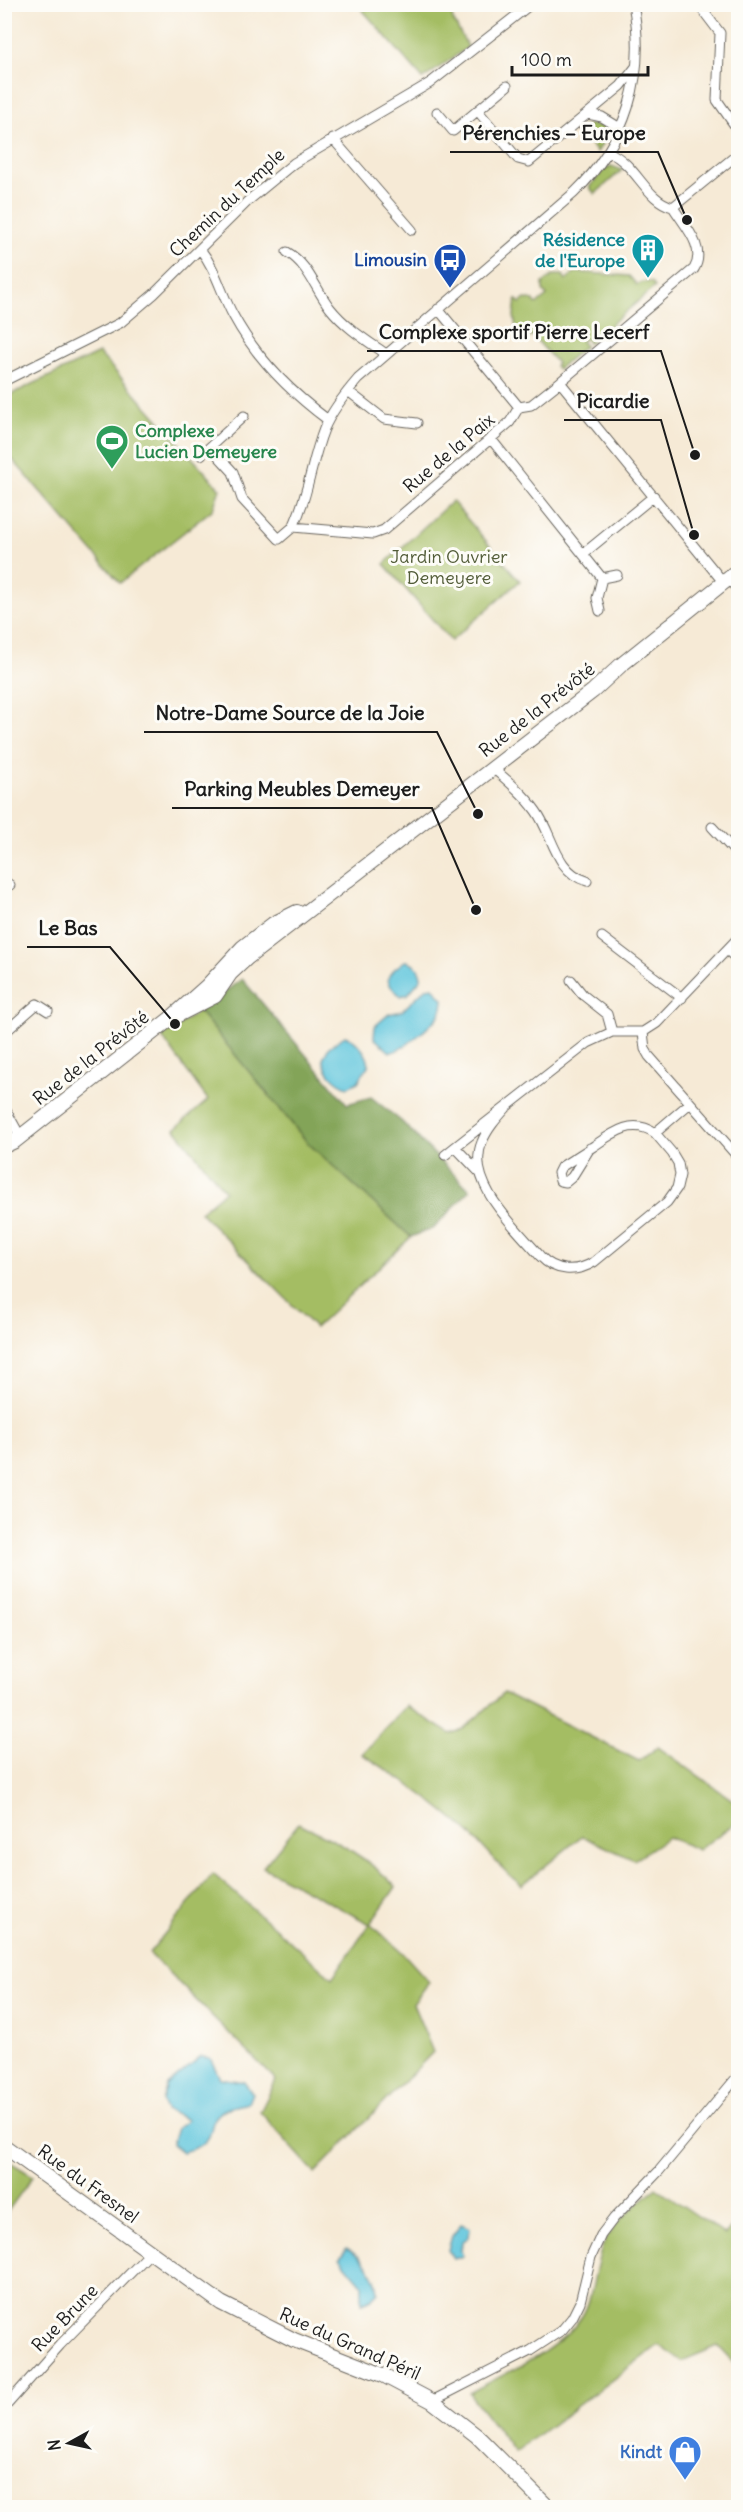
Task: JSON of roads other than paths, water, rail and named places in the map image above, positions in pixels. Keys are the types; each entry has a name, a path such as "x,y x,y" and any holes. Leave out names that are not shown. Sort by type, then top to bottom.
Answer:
{"street":[{"name":"Chemin du Temple","path":"4,381 120,323 154,294 275,178 302,157 430,83 531,4"},
{"path":"210,447 233,472 242,499 279,539 293,527 305,499 328,420 348,391 386,354 574,194 608,152 633,96 637,44 633,4"},
{"path":"698,4 720,33 717,100 738,130"},
{"path":"478,111 518,159 526,162 534,159 621,86 636,66"},
{"path":"437,112 453,131 507,86"},
{"path":"600,104 602,117"},
{"path":"588,114 602,117 620,128"},
{"path":"333,139 412,230"},
{"path":"608,152 624,160 661,203 673,207 738,154"},
{"name":"Rue de la Paix","path":"293,527 376,534 491,439 510,422 519,407 531,405 560,382 696,266 697,246 673,207"},
{"path":"200,249 212,263 230,310 254,348 285,385 328,420"},
{"path":"287,252 300,261 336,314 386,354"},
{"path":"438,309 519,407"},
{"path":"560,382 654,496 733,581"},
{"path":"348,391 384,419 417,423"},
{"path":"201,455 244,417"},
{"path":"491,439 602,578"},
{"path":"583,554 654,496"},
{"path":"602,578 618,575"},
{"path":"600,611 597,598 602,578"},
{"name":"Rue de la Prévôté","path":"4,1146 21,1136 170,1019 218,993 237,966 733,581"},
{"path":"492,768 522,794 535,809 559,857 570,873 587,881"},
{"path":"712,827 738,855"},
{"path":"602,937 682,998"},
{"path":"445,1155 588,1043 612,1032 643,1032 652,1028 738,938"},
{"path":"727,950 738,960"},
{"path":"571,980 583,995 607,1014 611,1021 612,1032"},
{"path":"4,1033 37,1004 48,1011"},
{"path":"643,1032 645,1049 649,1056 738,1157"},
{"path":"656,1133 690,1102"},
{"path":"4,1107 21,1136"},
{"path":"480,1173 478,1160 482,1142 506,1108"},
{"path":"455,1147 480,1173 493,1199 544,1261 562,1269 579,1269 600,1257 674,1194 680,1175 678,1163 656,1133 639,1127 623,1127 590,1148"},
{"path":"432,2401 530,2351 562,2330 576,2309 594,2249 607,2227 659,2171 738,2076"},
{"name":"Rue du Fresnel","path":"4,2146 151,2252"},
{"name":"Rue du Grand Péril","path":"151,2252 210,2295 248,2318 301,2343 383,2375 432,2401 477,2436 549,2508"},
{"name":"Rue Brune","path":"4,2408 60,2345 151,2252"}],"water":[{"path":"405,961 416,967 421,979 408,994 401,996 390,986 388,977"},
{"path":"433,987 443,999 440,1014 431,1024 409,1043 395,1051 390,1052 374,1038 375,1026 389,1014 402,1011 426,988"},
{"path":"345,1036 360,1047 369,1064 358,1082 348,1087 339,1083 332,1076 323,1059 329,1047"},
{"path":"201,2057 210,2058 220,2078 244,2082 252,2093 248,2103 226,2109 217,2116 204,2143 182,2152 172,2144 177,2128 187,2120 166,2110 162,2101 167,2085"},
{"path":"461,2224 470,2228 469,2237 462,2242 463,2256 454,2259 448,2250 452,2236"},
{"path":"346,2248 358,2255 368,2266 377,2285 378,2292 371,2299 362,2303 362,2284 340,2258"}],"place":[{"name":"Pérenchies – Europe","path":"687,220"},
{"name":"Résidence de l'Europe","path":"648,279"},
{"name":"Limousin","path":"450,289"},
{"name":"Complexe sportif Pierre Lecerf","path":"695,455"},
{"name":"Complexe Lucien Demeyere","path":"112,470"},
{"name":"Picardie","path":"694,535"},
{"name":"Notre-Dame Source de la Joie","path":"478,814"},
{"name":"Parking Meubles Demeyer","path":"476,910"},
{"name":"Le Bas","path":"175,1024"},
{"name":"Kindt","path":"685,2481"}],"park label":[{"name":"Jardin Ouvrier Demeyere","path":"449,567"}]}
